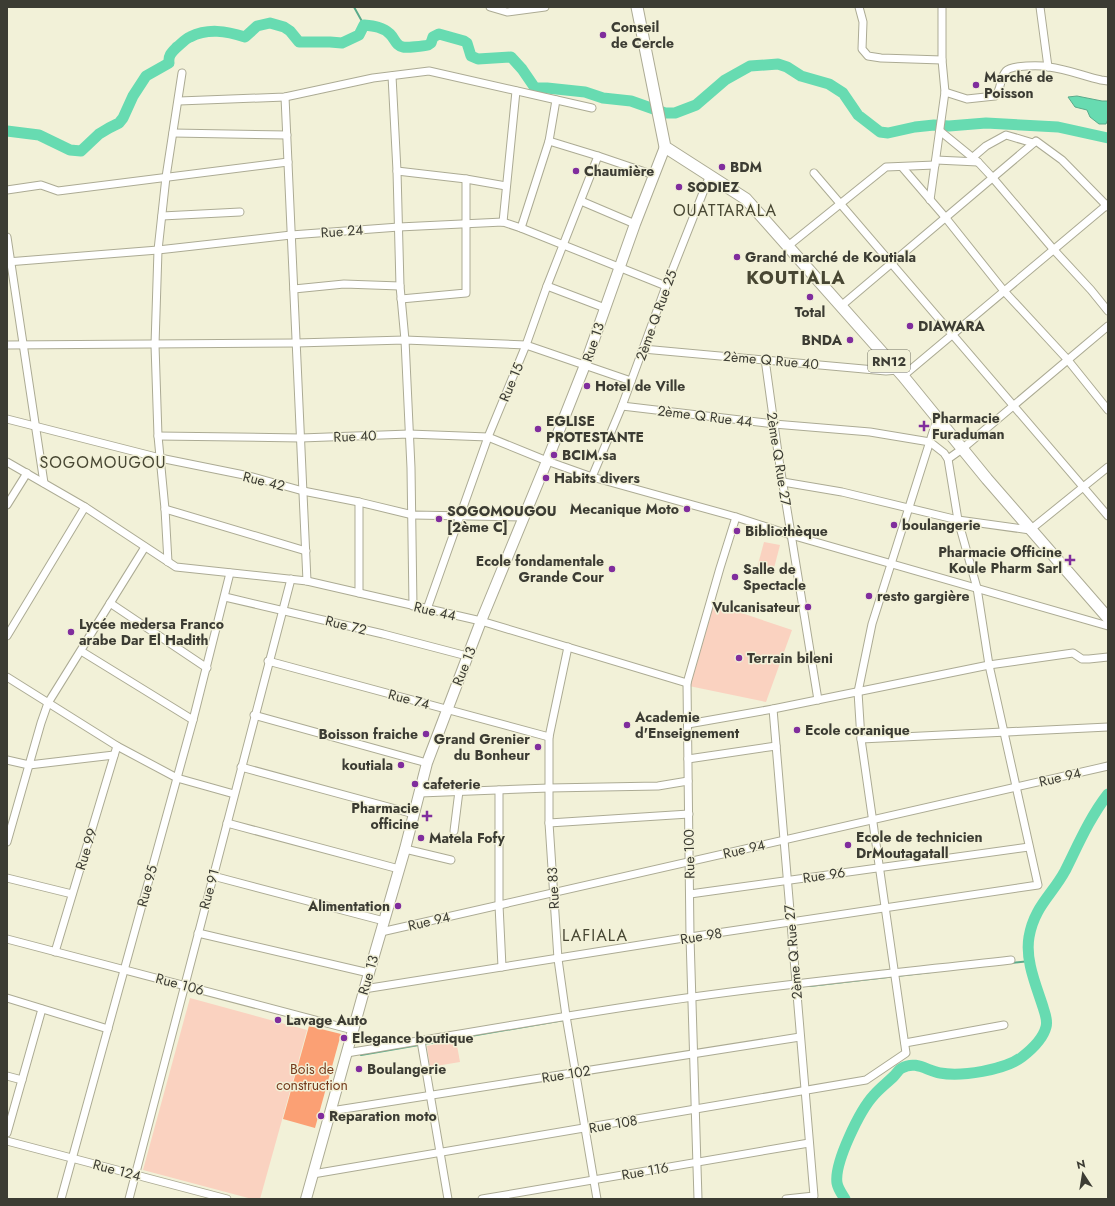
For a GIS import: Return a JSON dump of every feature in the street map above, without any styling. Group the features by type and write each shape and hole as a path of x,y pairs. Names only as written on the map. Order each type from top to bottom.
{"main road":[{"path":"637,7 666,147"},
{"name":"RN12","path":"666,147 746,199 900,373 1030,530 1108,618"}],"street":[{"path":"490,7 507,12 545,7"},
{"path":"859,7 863,22 862,49 868,56 882,58 942,60"},
{"path":"930,200 944,92 942,60 942,7"},
{"path":"1040,7 1048,67"},
{"path":"944,92 967,98 995,96 1000,88 1000,80 1007,70 1017,67 1048,67 1108,81"},
{"path":"178,101 285,97 373,78 429,71 592,108"},
{"path":"168,562 165,509 158,436 154,345 158,250 166,177 182,73"},
{"path":"392,76 397,171 400,286 405,340 410,434 413,514 413,606"},
{"path":"503,222 516,91"},
{"path":"285,97 307,581"},
{"path":"521,228 549,141 556,100"},
{"path":"940,131 975,160 992,177 1108,311"},
{"path":"173,133 287,135"},
{"path":"788,246 886,167 902,167 975,160 986,146 1006,135 1033,143 1036,141 1062,160 1107,206 952,334 900,373"},
{"path":"549,141 654,175"},
{"path":"841,306 1033,143"},
{"name":"Rue 13","path":"306,1199 364,989 405,849 427,763 481,621 525,517 585,365 635,224 666,147"},
{"name":"Rue 15","path":"426,609 488,437 526,345 547,286 598,156"},
{"path":"7,190 41,185 58,191 288,162"},
{"path":"902,167 945,217 1004,291 1068,360 1108,410"},
{"path":"397,171 466,179 506,186"},
{"path":"814,173 1108,516"},
{"name":"2ème Q Rue 25","path":"592,477 622,406 666,286 710,175"},
{"path":"401,299 466,293 466,179"},
{"path":"581,201 635,224"},
{"path":"162,216 240,212"},
{"name":"Rue 24","path":"9,262 158,250 291,235 399,227 503,222 666,286"},
{"path":"7,237 9,262 24,345 44,483"},
{"path":"294,289 344,284 400,286"},
{"path":"547,286 605,308"},
{"path":"948,459 962,449 1108,326"},
{"path":"7,345 154,345 405,340 526,345 631,381"},
{"name":"2ème Q Rue 40","path":"643,349 765,359 900,373"},
{"name":"2ème Q Rue 27","path":"765,359 818,700"},
{"name":"2ème Q Rue 44","path":"622,406 774,424 870,432 930,442"},
{"name":"Rue 42","path":"7,419 160,458 249,476 303,491 413,514 525,517"},
{"path":"937,419 890,563 872,624 858,692 861,739 905,1043 1004,1025"},
{"name":"Rue 40","path":"158,436 301,438 410,434 488,437 547,461 592,477 736,517 1108,626"},
{"path":"930,442 944,453 948,459 958,520 977,588 989,665 1029,847"},
{"path":"7,462 85,507 168,562"},
{"path":"783,482 842,492 958,520 1030,530 1108,467"},
{"path":"7,505 27,473"},
{"path":"359,502 359,593"},
{"path":"7,636 85,507"},
{"path":"165,509 306,551"},
{"name":"Rue 100","path":"698,1199 690,937 687,683 736,517"},
{"path":"7,842 48,703 145,547"},
{"name":"Rue 44","path":"168,562 176,567 307,581 481,621 687,683"},
{"name":"Rue 95","path":"61,1199 193,720 230,573"},
{"name":"Rue 91","path":"129,1199 268,661 291,579"},
{"name":"Rue 72","path":"224,597 468,656"},
{"path":"110,603 207,668"},
{"name":"Rue 83","path":"568,647 549,737 549,823 558,959 575,1073 597,1199"},
{"path":"81,651 193,720"},
{"path":"688,724 773,709 989,665 1073,653 1082,659 1108,657"},
{"name":"Rue 74","path":"268,661 549,737"},
{"path":"7,677 117,746 177,778 234,794"},
{"name":"2ème Q Rue 27","path":"773,709 814,1196 786,1199"},
{"path":"254,716 427,763"},
{"path":"861,739 1108,727"},
{"name":"Rue 99","path":"55,952 117,746"},
{"path":"688,759 776,746"},
{"path":"7,760 29,765 114,755"},
{"name":"Rue 94","path":"381,932 1108,766"},
{"path":"241,768 414,814"},
{"path":"420,793 549,788 658,786 688,781"},
{"path":"499,790 499,905 502,967"},
{"path":"454,831 459,791"},
{"path":"549,823 689,814"},
{"path":"227,823 399,868"},
{"name":"Rue 96","path":"690,894 1029,847"},
{"name":"Rue 98","path":"364,989 690,937 886,909 1038,885 1029,847"},
{"path":"405,849 451,860"},
{"path":"213,876 384,921"},
{"path":"7,878 72,894"},
{"path":"198,933 369,972"},
{"name":"Rue 106","path":"7,939 353,1030"},
{"path":"346,1053 566,1016 692,997 1011,960"},
{"path":"7,998 108,1029"},
{"path":"7,1133 42,1009"},
{"name":"Rue 102","path":"331,1111 800,1037"},
{"path":"421,1040 448,1199"},
{"name":"Rue 108","path":"313,1174 866,1080 906,1053 905,1043"},
{"path":"7,1076 22,1080"},
{"name":"Rue 124","path":"7,1141 227,1199"},
{"name":"Rue 116","path":"482,1199 809,1143"}],"shaded area":[{"path":"1077,96 1108,101 1108,119 1106,124 1099,124 1090,117 1087,110 1075,107 1068,97"},
{"path":"764,542 780,545 773,572 757,568"},
{"name":"Terrain bileni","path":"712,603 792,630 766,702 689,686"},
{"path":"190,998 307,1030 260,1199 252,1199 143,1170"},
{"path":"456,1040 460,1062 430,1067 427,1046"}],"green space":[{"name":"Bois de construction","path":"309,1026 341,1034 315,1128 283,1119"}],"waterway":[{"path":"354,7 364,25"},
{"path":"7,131 39,135 70,150 81,151 99,134 119,123 123,118 133,96 146,76 169,63 171,54 186,39 197,34 210,31 231,33 245,37 257,26 270,23 284,27 290,31 299,42 342,43 359,35 364,25 381,28 390,34 399,45 405,47 428,45 431,43 433,37 439,34 464,41 467,43 471,56 478,59 511,57 522,69 535,88 585,92 603,98 631,101 665,113 675,113 696,105 725,80 750,66 778,64 787,67 801,76 829,84 843,93 858,115 880,132 888,133 915,127 934,125 949,126 986,123 1058,127 1108,138"},
{"path":"845,1199 837,1183 837,1174 849,1137 868,1102 876,1092 900,1069 912,1065 935,1072 949,1074 971,1073 994,1069 1005,1066 1022,1057 1033,1048 1042,1036 1047,1024 1030,963 1028,946 1031,927 1039,909 1065,871 1090,822 1108,794"},
{"path":"1011,963 1030,961"},
{"path":"810,986 931,972"},
{"path":"361,1055 564,1020"}],"place":[{"name":"Conseil de Cercle","path":"603,35"},
{"name":"Marché de Poisson","path":"976,85"},
{"name":"BDM","path":"722,167"},
{"name":"Chaumière","path":"576,171"},
{"name":"SODIEZ","path":"679,187"},
{"name":"Grand marché de Koutiala","path":"737,257"},
{"name":"Total","path":"810,297"},
{"name":"DIAWARA","path":"910,326"},
{"name":"BNDA","path":"850,340"},
{"name":"Hotel de Ville","path":"587,386"},
{"name":"Pharmacie Furaduman","path":"924,426"},
{"name":"EGLISE PROTESTANTE","path":"538,429"},
{"name":"BCIM.sa","path":"554,455"},
{"name":"Habits divers","path":"546,478"},
{"name":"Mecanique Moto","path":"687,509"},
{"name":"SOGOMOUGOU [2ème C]","path":"439,519"},
{"name":"boulangerie","path":"894,525"},
{"name":"Bibliothèque","path":"737,531"},
{"name":"Pharmacie Officine Koule Pharm Sarl","path":"1070,560"},
{"name":"Ecole fondamentale Grande Cour","path":"612,569"},
{"name":"Salle de Spectacle","path":"735,577"},
{"name":"resto gargière","path":"869,596"},
{"name":"Vulcanisateur","path":"808,607"},
{"name":"Lycée medersa Franco arabe Dar El Hadith","path":"71,632"},
{"name":"Terrain bileni","path":"739,658"},
{"name":"Academie d'Enseignement","path":"627,725"},
{"name":"Ecole coranique","path":"797,730"},
{"name":"Boisson fraiche","path":"426,734"},
{"name":"Grand Grenier du Bonheur","path":"538,747"},
{"name":"koutiala","path":"401,765"},
{"name":"cafeterie","path":"415,784"},
{"name":"Pharmacie officine","path":"427,816"},
{"name":"Matela Fofy","path":"421,838"},
{"name":"Ecole de technicien DrMoutagatall","path":"848,845"},
{"name":"Alimentation","path":"398,906"},
{"name":"Lavage Auto","path":"278,1020"},
{"name":"Elegance boutique","path":"344,1038"},
{"name":"Boulangerie","path":"359,1069"},
{"name":"Reparation moto","path":"321,1116"}],"district":[{"name":"OUATTARALA","path":"725,210"},
{"name":"KOUTIALA","path":"796,278"},
{"name":"SOGOMOUGOU","path":"103,462"},
{"name":"LAFIALA","path":"595,935"}]}
